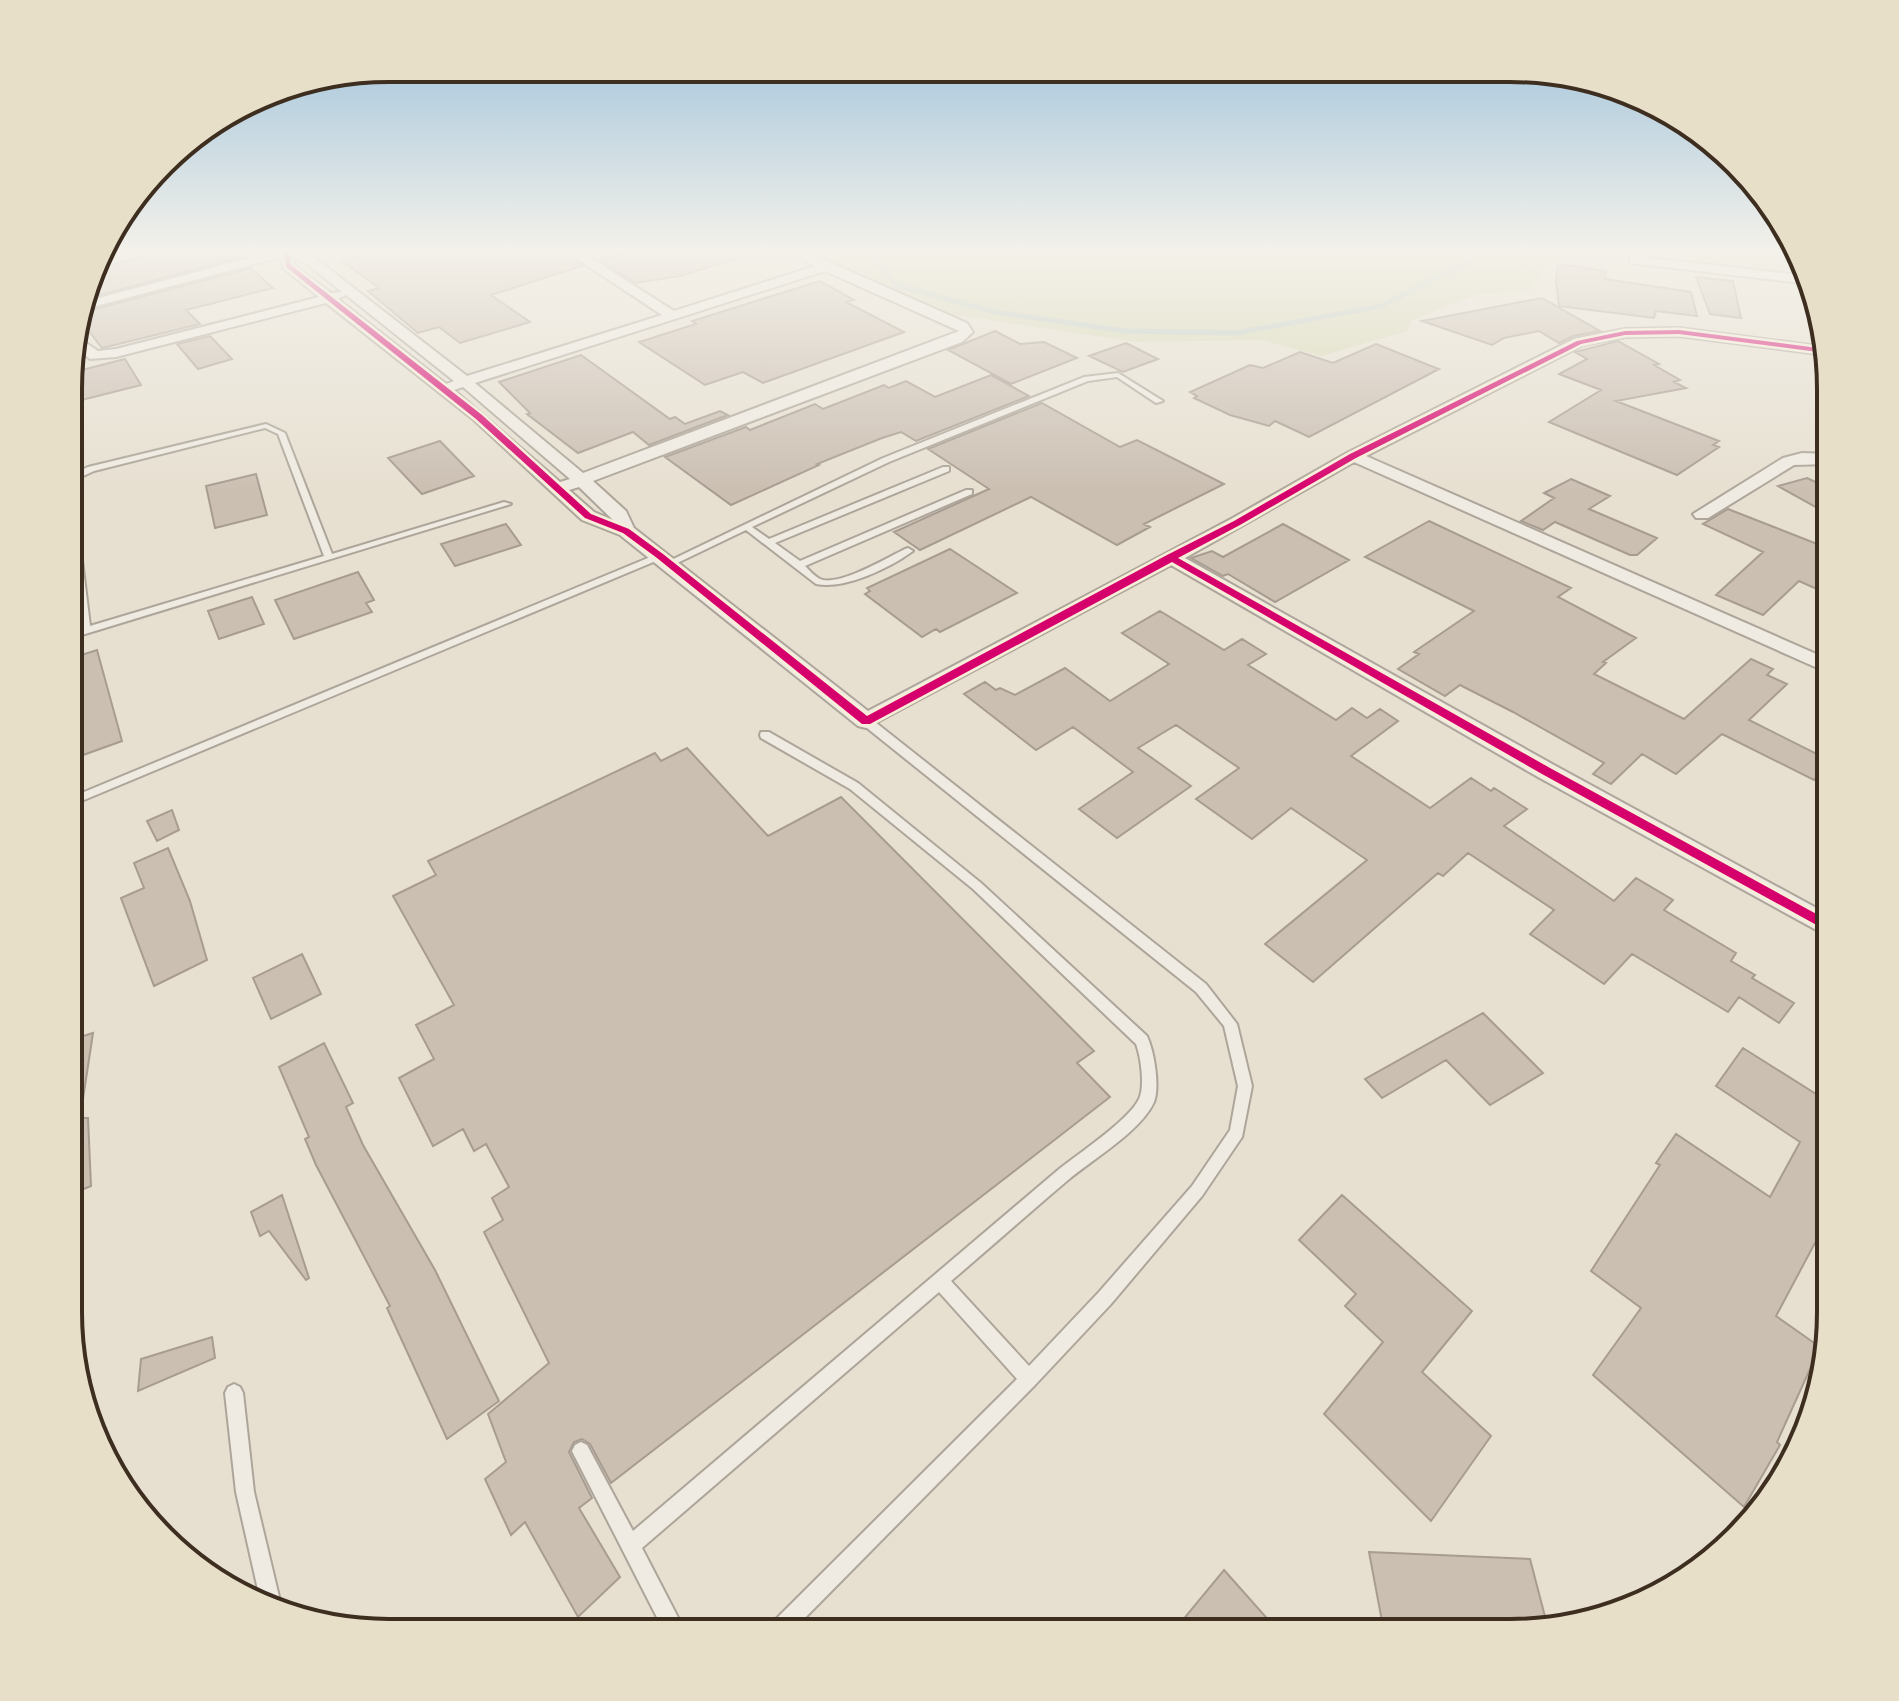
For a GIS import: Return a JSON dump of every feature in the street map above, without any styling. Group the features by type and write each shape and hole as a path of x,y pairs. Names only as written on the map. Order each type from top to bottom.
{"street":[{"path":"85,348 95,356 197,332"},
{"path":"371,332 443,389 588,516 626,531 866,721 1353,456 1517,371 1569,346 1593,339 1625,333 1658,332"},
{"path":"401,332 465,382 620,515 626,531"},
{"path":"443,389 621,332"},
{"path":"557,489 965,332"},
{"path":"1682,332 1814,349"},
{"path":"1353,456 1817,662"},
{"path":"1702,514 1789,461 1817,459"},
{"path":"1170,557 1817,920"}],"lane":[{"path":"82,797 748,528 900,454 1087,379 1118,375 1159,401"},
{"path":"82,474 254,428 275,429 281,433 329,557"},
{"path":"771,542 946,469"},
{"path":"799,565 969,492"},
{"path":"82,632 507,504"},
{"path":"748,528 771,542 818,582 827,584 843,581 908,551"},
{"path":"82,597 86,631"},
{"path":"790,1619 1029,1379 1197,1191 1237,1132 1245,1086 1230,1024 1201,988 866,721"},
{"path":"632,1544 1135,1118 1148,1098 1148,1057 1142,1040 977,886 854,786 765,735"},
{"path":"940,1281 1029,1379"},
{"path":"234,1393 245,1492 269,1594"},
{"path":"581,1451 669,1619"}],"green space":[{"path":"1071,332 1402,332 1321,356 1260,340 1135,342"}],"building":[{"path":"90,332 166,332 102,348"},
{"path":"446,332 495,332 460,343"},
{"path":"669,332 903,332 763,383 743,372 705,385 639,342"},
{"path":"998,332 1020,344 1044,342 1077,358 1011,384 948,350"},
{"path":"1455,332 1532,332 1504,338 1492,345"},
{"path":"1541,332 1593,332 1573,336 1559,343"},
{"path":"210,336 232,359 198,369 177,344"},
{"path":"1618,341 1659,364 1654,365 1680,380 1674,382 1686,388 1616,401 1719,441 1713,445 1719,447 1677,475 1549,422 1601,390 1559,374 1587,359 1575,352"},
{"path":"1126,343 1158,359 1123,372 1089,356"},
{"path":"1376,344 1439,369 1309,437 1275,421 1269,426 1230,415 1194,398 1197,396 1190,392 1250,365 1263,368 1300,352 1333,363"},
{"path":"581,355 670,419 675,417 685,424 720,411 728,415 649,445 633,432 578,453 527,414 530,413 499,382"},
{"path":"125,359 141,385 82,400 83,370"},
{"path":"991,375 1029,396 916,441 901,432 882,438 817,464 731,505 665,457 746,427 750,430 815,404 823,409 884,385 889,388 906,381 935,397"},
{"path":"1042,403 1120,447 1137,440 1224,484 1144,524 1150,527 1117,545 1031,497 920,550 894,532 989,489 928,449"},
{"path":"440,441 474,476 422,494 388,458"},
{"path":"256,474 267,515 215,528 206,486"},
{"path":"1807,478 1817,483 1817,508 1778,486"},
{"path":"1571,479 1610,496 1589,509 1657,538 1637,555 1630,555 1555,522 1543,530 1521,521 1554,498 1544,493"},
{"path":"1728,509 1817,544 1817,589 1799,581 1763,615 1716,595 1763,552 1703,524"},
{"path":"1429,521 1571,588 1558,597 1636,638 1603,662 1606,663 1594,674 1684,719 1751,659 1773,669 1767,675 1787,684 1749,720 1817,754 1817,777 1814,780 1722,734 1676,774 1642,754 1611,784 1593,774 1604,763 1513,712 1460,685 1445,696 1398,669 1419,654 1414,652 1474,611 1365,557"},
{"path":"506,524 521,545 455,566 441,544"},
{"path":"1283,524 1349,560 1275,602 1228,574 1223,576 1191,558 1212,551 1223,557"},
{"path":"950,549 1017,593 940,632 936,629 922,637 865,594 870,591 867,588"},
{"path":"358,572 374,600 366,603 372,612 294,639 275,600"},
{"path":"252,597 264,624 219,639 208,611"},
{"path":"1160,611 1224,650 1242,639 1266,654 1248,665 1336,720 1352,708 1367,718 1380,709 1398,721 1351,756 1430,808 1471,778 1491,791 1494,788 1527,809 1504,826 1614,901 1636,878 1673,900 1664,910 1736,953 1731,961 1755,975 1752,978 1794,1003 1779,1023 1739,997 1728,1012 1632,954 1604,984 1530,934 1554,910 1468,853 1443,876 1438,873 1313,982 1265,944 1367,860 1291,808 1252,839 1196,799 1239,768 1176,725 1138,748 1191,786 1117,838 1079,809 1133,772 1073,727 1036,750 964,694 985,682 996,690 1000,688 1015,695 1065,668 1110,701 1169,664 1122,633"},
{"path":"97,650 122,741 82,755 82,655"},
{"path":"687,748 768,836 841,797 1094,1051 1077,1063 1110,1097 611,1483 590,1444 582,1439 574,1442 569,1452 592,1498 579,1508 620,1577 578,1617 525,1522 511,1535 485,1479 506,1462 488,1414 549,1363 484,1232 503,1220 492,1198 509,1187 486,1144 474,1151 463,1129 433,1146 399,1078 434,1059 416,1025 454,1005 393,896 436,875 428,861 655,753 661,761"},
{"path":"172,810 179,830 157,841 147,821"},
{"path":"168,848 190,901 207,960 154,986 121,898 144,888 134,863"},
{"path":"302,954 321,994 271,1019 253,978"},
{"path":"1483,1013 1543,1073 1490,1105 1446,1060 1382,1098 1365,1079"},
{"path":"93,1033 83,1099 82,1099 82,1036"},
{"path":"324,1043 353,1103 346,1107 363,1145 435,1270 499,1401 447,1439 387,1308 390,1306 316,1165 305,1139 309,1137 279,1067"},
{"path":"1743,1048 1817,1093 1817,1239 1776,1316 1815,1343 1812,1364 1777,1442 1780,1445 1744,1507 1593,1375 1641,1308 1591,1271 1660,1165 1656,1163 1676,1134 1770,1197 1800,1142 1716,1086"},
{"path":"82,1118 88,1118 91,1186 82,1190"},
{"path":"282,1195 309,1278 306,1280 269,1231 260,1236 251,1212"},
{"path":"1342,1195 1472,1311 1422,1372 1491,1436 1431,1521 1324,1414 1383,1342 1345,1306 1356,1294 1299,1240"},
{"path":"212,1337 215,1358 138,1391 141,1359"},
{"path":"1369,1552 1530,1559 1545,1616 1510,1619 1382,1619"},
{"path":"1224,1570 1267,1619 1184,1619"}],"waterway":[{"path":"1202,332 1239,332"}],"cycle path":[{"path":"372,332 479,417 588,516 626,531 660,556 866,721 1237,523 1353,456 1579,342 1625,333 1658,332"},
{"path":"1682,332 1814,349"},
{"path":"1170,557 1546,771 1817,920"}]}
